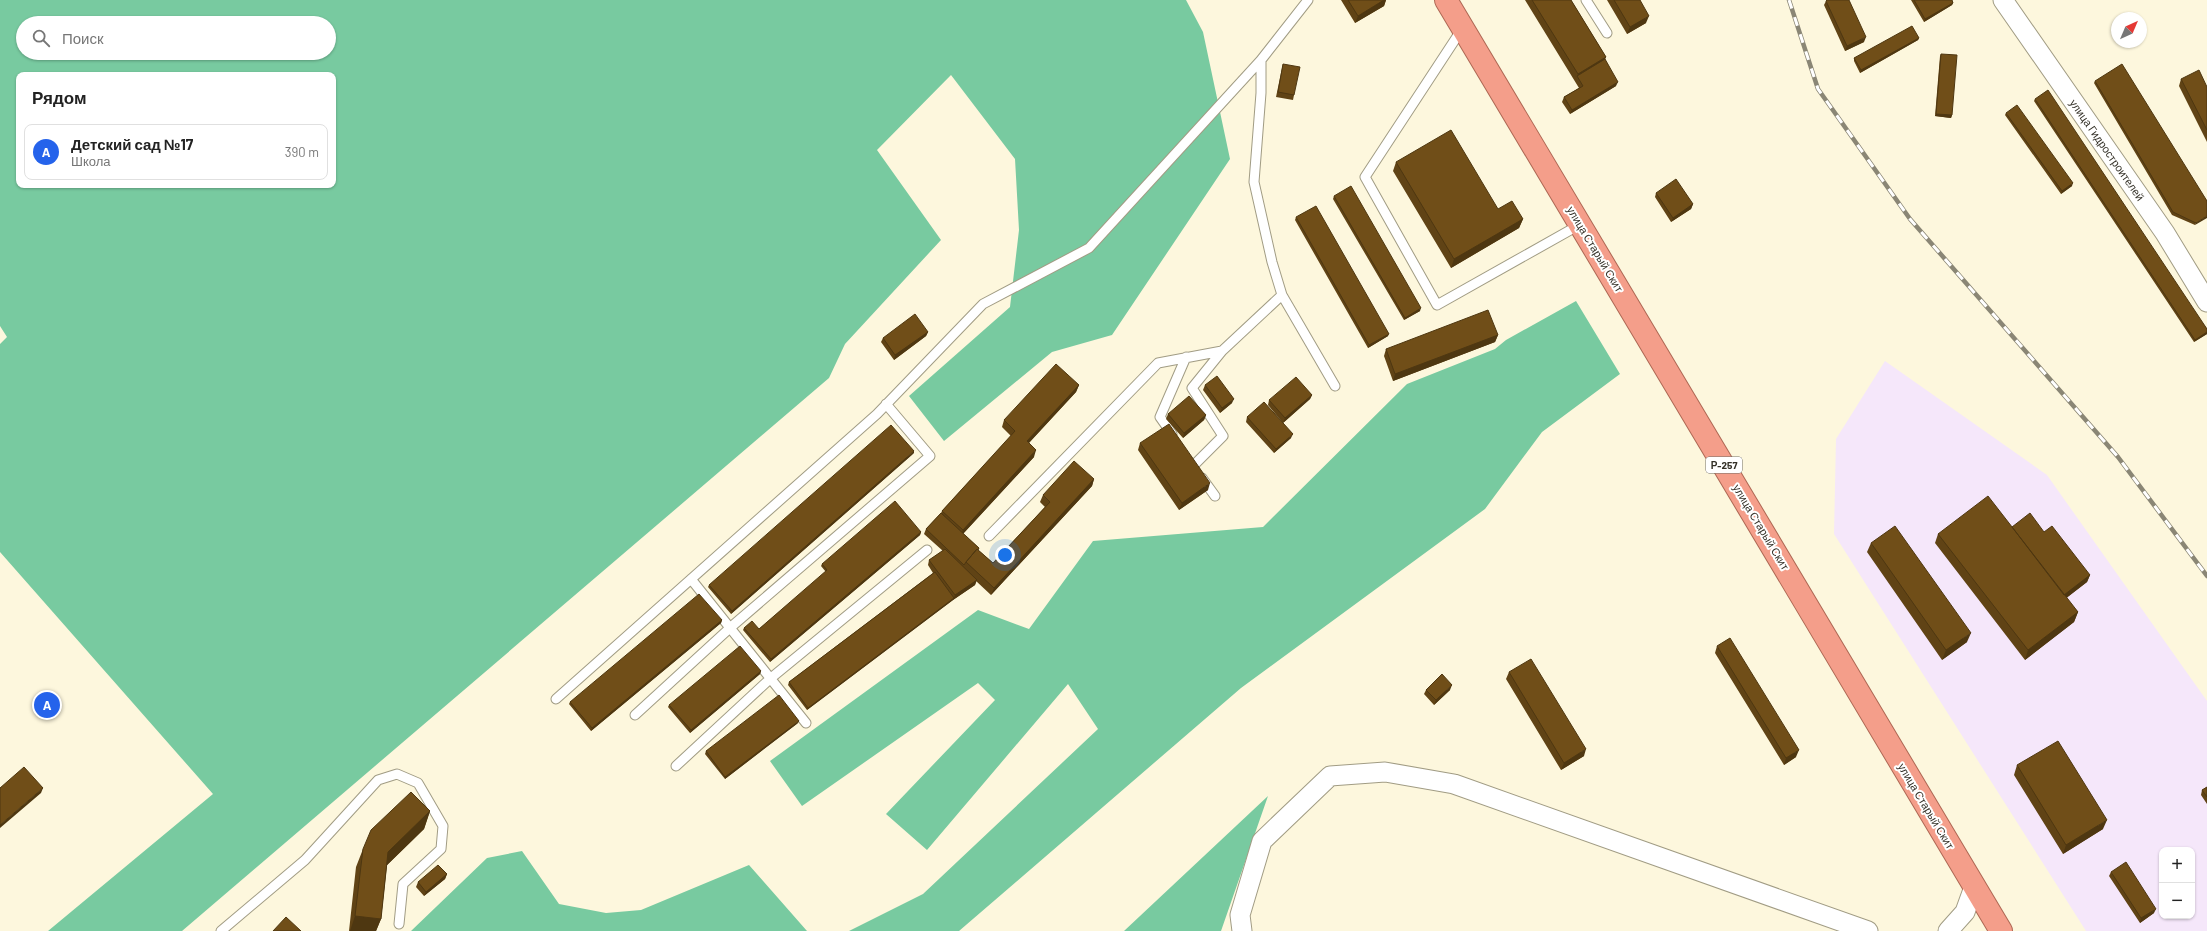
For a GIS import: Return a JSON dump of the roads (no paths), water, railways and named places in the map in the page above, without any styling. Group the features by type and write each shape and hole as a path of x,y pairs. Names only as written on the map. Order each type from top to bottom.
{"highway":[{"name":"улица Старый Скит","path":"1446,0 1581,224 2001,931"}],"street":[{"name":"улица Гидростроителей","path":"2003,0 2165,233 2207,302"},
{"path":"1242,931 1240,915 1262,841 1330,776 1386,772 1454,784 1868,931"},
{"path":"1948,931 1965,912 1974,887"}],"lane":[{"path":"556,699 886,404 983,304 1089,248 1261,60 1308,0"},
{"path":"1586,0 1607,33"},
{"path":"1462,27 1365,177 1437,305 1581,224"},
{"path":"1261,60 1261,93 1254,182 1272,262 1282,295 1335,386"},
{"path":"1215,496 1191,463 1223,436 1192,388 1222,351 1282,295"},
{"path":"989,536 1158,363 1222,351"},
{"path":"1177,442 1160,417 1186,357"},
{"path":"635,714 731,627 930,456 886,404"},
{"path":"676,766 771,678 927,550"},
{"path":"691,579 731,627 806,723"},
{"path":"221,931 305,860 378,780 397,774 418,783 443,826 441,849 403,884 399,924"}],"railway":[{"path":"1789,0 1818,89 1910,219 2118,457 2207,576"}],"place":[{"name":"Детский сад №17","path":"47,705"}]}
